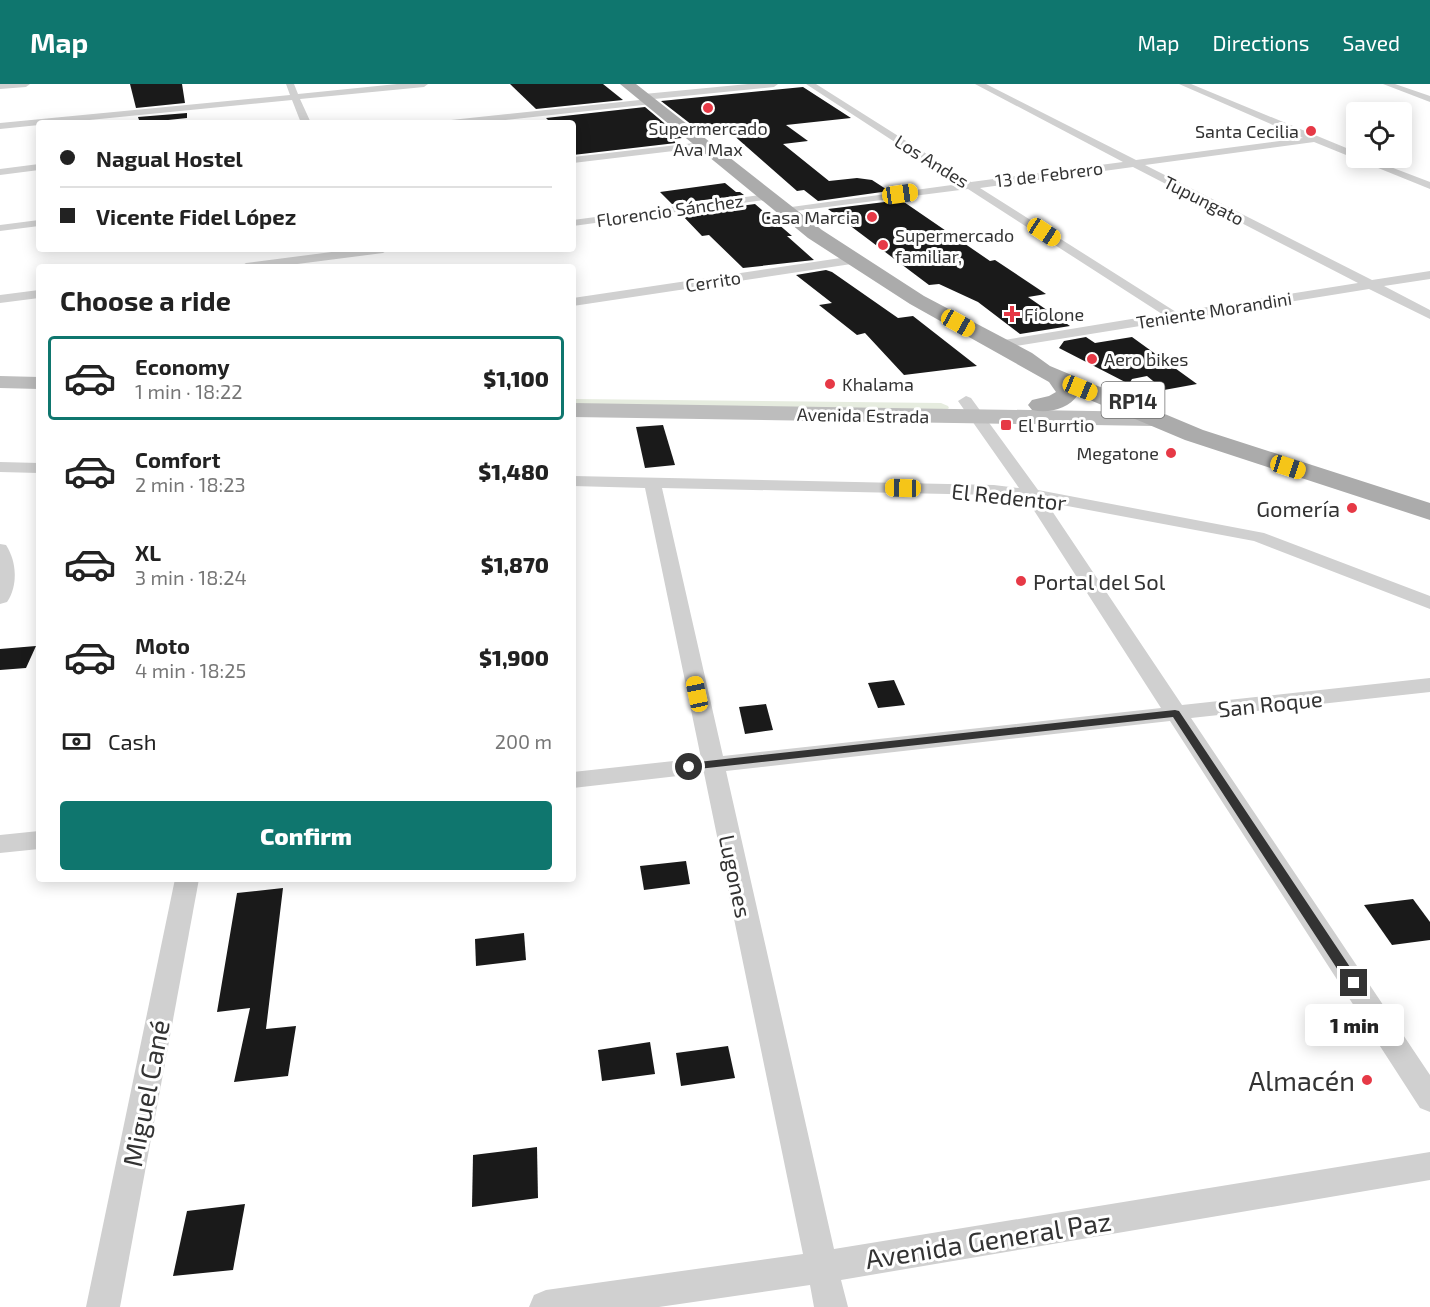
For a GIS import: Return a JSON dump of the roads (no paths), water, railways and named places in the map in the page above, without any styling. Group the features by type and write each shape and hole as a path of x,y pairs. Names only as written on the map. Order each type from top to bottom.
{"main road":[{"name":"RP14","path":"627,84 784,211 854,260 917,300 1024,358 1042,371 1128,409 1238,451 1430,512"},
{"name":"RP14","path":"1024,358 1053,367 1180,419 1242,441 1430,501"},
{"path":"1040,405 1057,402 1068,394 1059,380"},
{"path":"0,382 36,383"},
{"name":"Avenida Estrada","path":"576,394 972,409 1154,419"},
{"path":"0,399 36,400"},
{"name":"Avenida Estrada","path":"576,410 972,409 1040,405 1128,409"},
{"path":"1128,409 1149,412 1210,435 1242,441"}],"street":[{"path":"0,86 26,84"},
{"path":"290,84 305,120"},
{"path":"61,120 424,84"},
{"path":"477,120 774,84"},
{"name":"Los Andes","path":"810,84 1175,317"},
{"name":"Tupungato","path":"979,84 1430,315"},
{"path":"1183,84 1346,152"},
{"path":"1387,84 1430,99"},
{"path":"0,126 36,122"},
{"name":"13 de Febrero","path":"784,211 969,184 1315,140"},
{"path":"576,160 704,145"},
{"path":"0,171 36,167"},
{"path":"1385,168 1430,186"},
{"name":"Florencio Sánchez","path":"576,223 768,197"},
{"path":"0,228 36,223"},
{"path":"267,264 353,252"},
{"name":"Cerrito","path":"576,302 854,260"},
{"name":"Teniente Morandini","path":"998,345 1430,275"},
{"path":"0,299 36,294"},
{"path":"972,409 1032,494 1430,1099"},
{"path":"0,467 36,468"},
{"name":"El Redentor","path":"576,482 994,490 1032,494 1258,537 1430,603"},
{"name":"Lugones","path":"653,484 831,1307"},
{"path":"0,549 4,557 6,573 0,598"},
{"name":"San Roque","path":"576,780 1430,685"},
{"path":"0,844 36,840"},
{"name":"Miguel Cané","path":"103,1307 187,882"},
{"name":"Avenida General Paz","path":"546,1307 822,1267 1430,1166"}],"place":[{"name":"Supermercado Ava Max","path":"708,108"},
{"name":"Santa Cecilia","path":"1311,131"},
{"name":"Casa Marcia","path":"872,217"},
{"name":"Supermercado familiar,","path":"883,245"},
{"name":"Fiolone","path":"1012,314"},
{"name":"Aero bikes","path":"1092,359"},
{"name":"Khalama","path":"830,384"},
{"name":"El Burrtio","path":"1006,425"},
{"name":"Megatone","path":"1171,453"},
{"name":"Gomería","path":"1352,508"},
{"name":"Portal del Sol","path":"1021,581"},
{"name":"Almacén","path":"1367,1080"}]}
